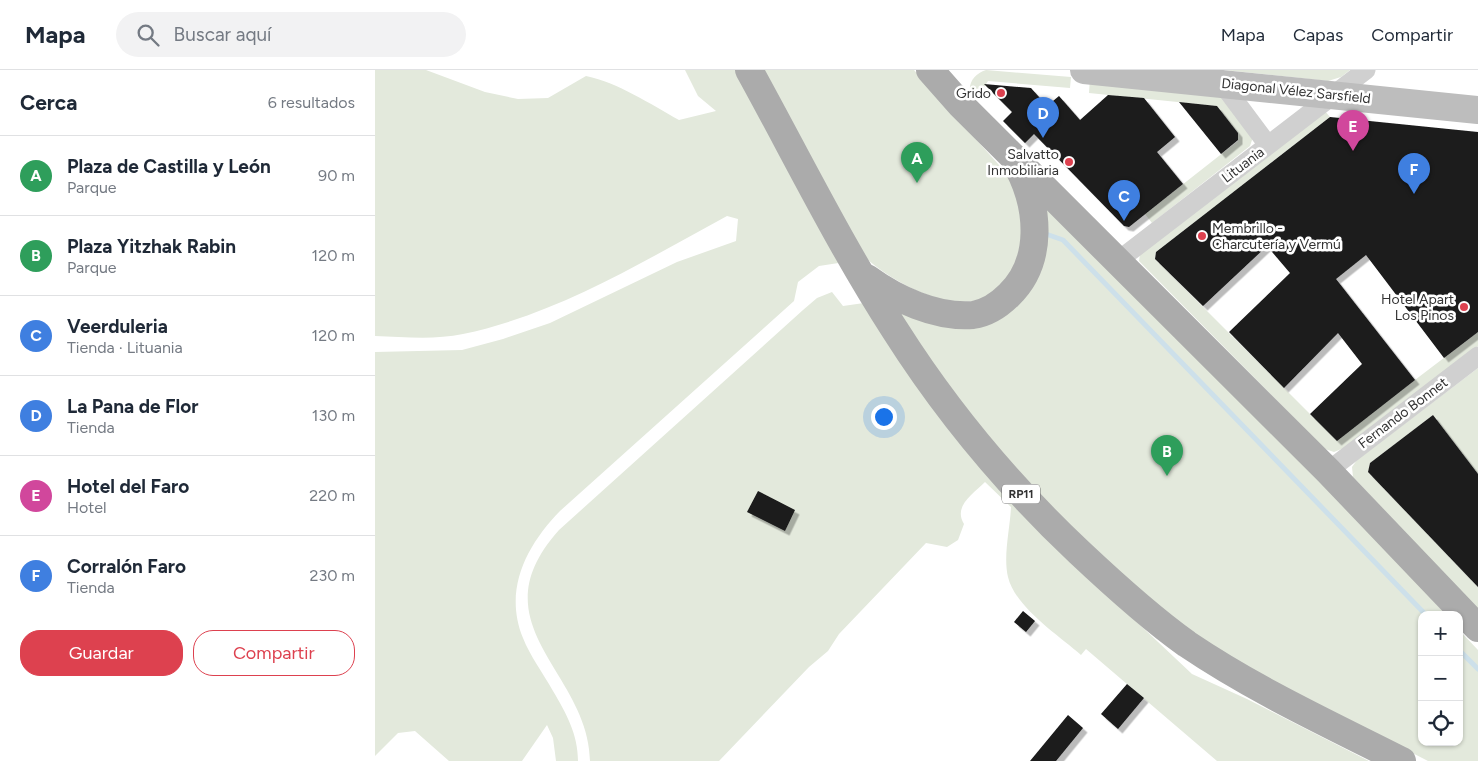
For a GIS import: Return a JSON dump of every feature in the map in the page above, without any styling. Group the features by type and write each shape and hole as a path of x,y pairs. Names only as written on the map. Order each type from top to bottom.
{"main road":[{"name":"RP11","path":"749,70 861,274 896,331 984,453 1034,510 1099,571 1170,631 1224,668 1263,691 1402,761"},
{"path":"930,70 960,104 1119,260 1328,471 1478,628"},
{"name":"Diagonal Vélez Sarsfield","path":"1084,70 1217,77 1333,95 1478,110"},
{"path":"861,274 888,293 906,302 943,312 974,315 991,309 1003,301 1018,284 1029,265 1035,233 1034,215 1027,186 1011,154"}],"street":[{"name":"Lituania","path":"1119,260 1366,70"},
{"path":"1217,77 1268,145"},
{"name":"Fernando Bonnet","path":"1328,471 1478,356"}],"shaded area":[{"path":"375,70 426,70 485,92 518,99 548,98 586,76 622,89 679,120 716,111 698,96 685,70 738,70 845,262 819,266 798,282 794,301 560,511 537,538 522,569 517,585 517,620 529,651 567,716 574,733 578,761 556,761 553,738 547,725 522,761 449,761 415,731 398,733 375,756 375,352 462,350 503,339 550,323 677,262 736,241 738,219 727,216 599,285 532,314 498,325 442,337 375,336"},
{"path":"761,70 914,70 999,165 1014,189 1022,216 1023,230 1017,258 1002,284 991,294 981,299 967,302 951,301 919,292 889,276 866,258"},
{"path":"986,70 1071,77 1070,88 988,81 975,101 970,92 971,82 973,78"},
{"path":"1224,70 1350,70 1341,77 1328,81"},
{"path":"1090,78 1217,92 1253,137 1250,146 1152,223 1145,214 1238,141 1238,133 1217,106 1089,93"},
{"path":"1325,111 1330,117 1156,252 1155,259 1336,440 1478,332 1478,346 1344,448 1334,452 1325,449 1139,261 1140,254"},
{"path":"1042,205 1365,525 1442,611 1418,611 1418,746 1463,746 1463,634 1478,650 1478,761 1428,761 1226,657 1130,585 997,455 893,307 988,321"},
{"path":"832,292 843,306 864,303 1053,543 1192,674 1247,699 1369,761 1217,761 1086,649 1081,655 1028,610 1012,588 1008,577 1006,551 1011,507 985,482 970,496 963,506 961,518 964,524 958,540 947,547 926,543 839,634 828,651 809,667 719,761 590,761 585,729 573,700 542,647 531,621 528,594 536,564 559,530 803,310 817,298"},
{"path":"1478,368 1478,474 1433,415 1370,463 1368,472 1478,587 1478,610 1353,477 1352,467 1357,460"}],"building":[{"path":"984,84 1031,88 1047,106 1059,96 1080,120 1108,95 1144,98 1175,137 1157,152 1183,184 1129,227 1124,226 1034,134 1025,143 1003,121 1012,112"},
{"path":"1179,102 1217,106 1238,133 1238,140 1221,154"},
{"path":"1330,117 1478,132 1478,332 1444,358 1366,255 1336,279 1415,380 1337,441 1310,414 1362,364 1338,333 1284,388 1229,332 1290,273 1267,246 1203,306 1155,259 1156,252"},
{"path":"1433,415 1478,474 1478,587 1368,472 1370,463"},
{"path":"758,491 795,510 785,531 747,512"},
{"path":"1023,611 1035,621 1026,632 1014,622"},
{"path":"1127,684 1144,698 1118,729 1101,714"},
{"path":"1068,715 1083,728 1056,761 1030,761"}],"waterway":[{"path":"1046,234 1063,240 1422,611"},
{"path":"1463,654 1478,669"}],"place":[{"name":"Grido","path":"1001,93"},
{"name":"La Pana de Flor","path":"1043,138"},
{"name":"Hotel del Faro","path":"1353,151"},
{"name":"Salvatto Inmobiliaria","path":"1069,162"},
{"name":"Plaza de Castilla y León","path":"917,183"},
{"name":"Corralón Faro","path":"1414,194"},
{"name":"Veerduleria","path":"1124,221"},
{"name":"Membrillo - Charcutería y Vermú","path":"1202,236"},
{"name":"Hotel Apart Los Pinos","path":"1464,307"},
{"name":"Plaza Yitzhak Rabin","path":"1167,476"}]}
